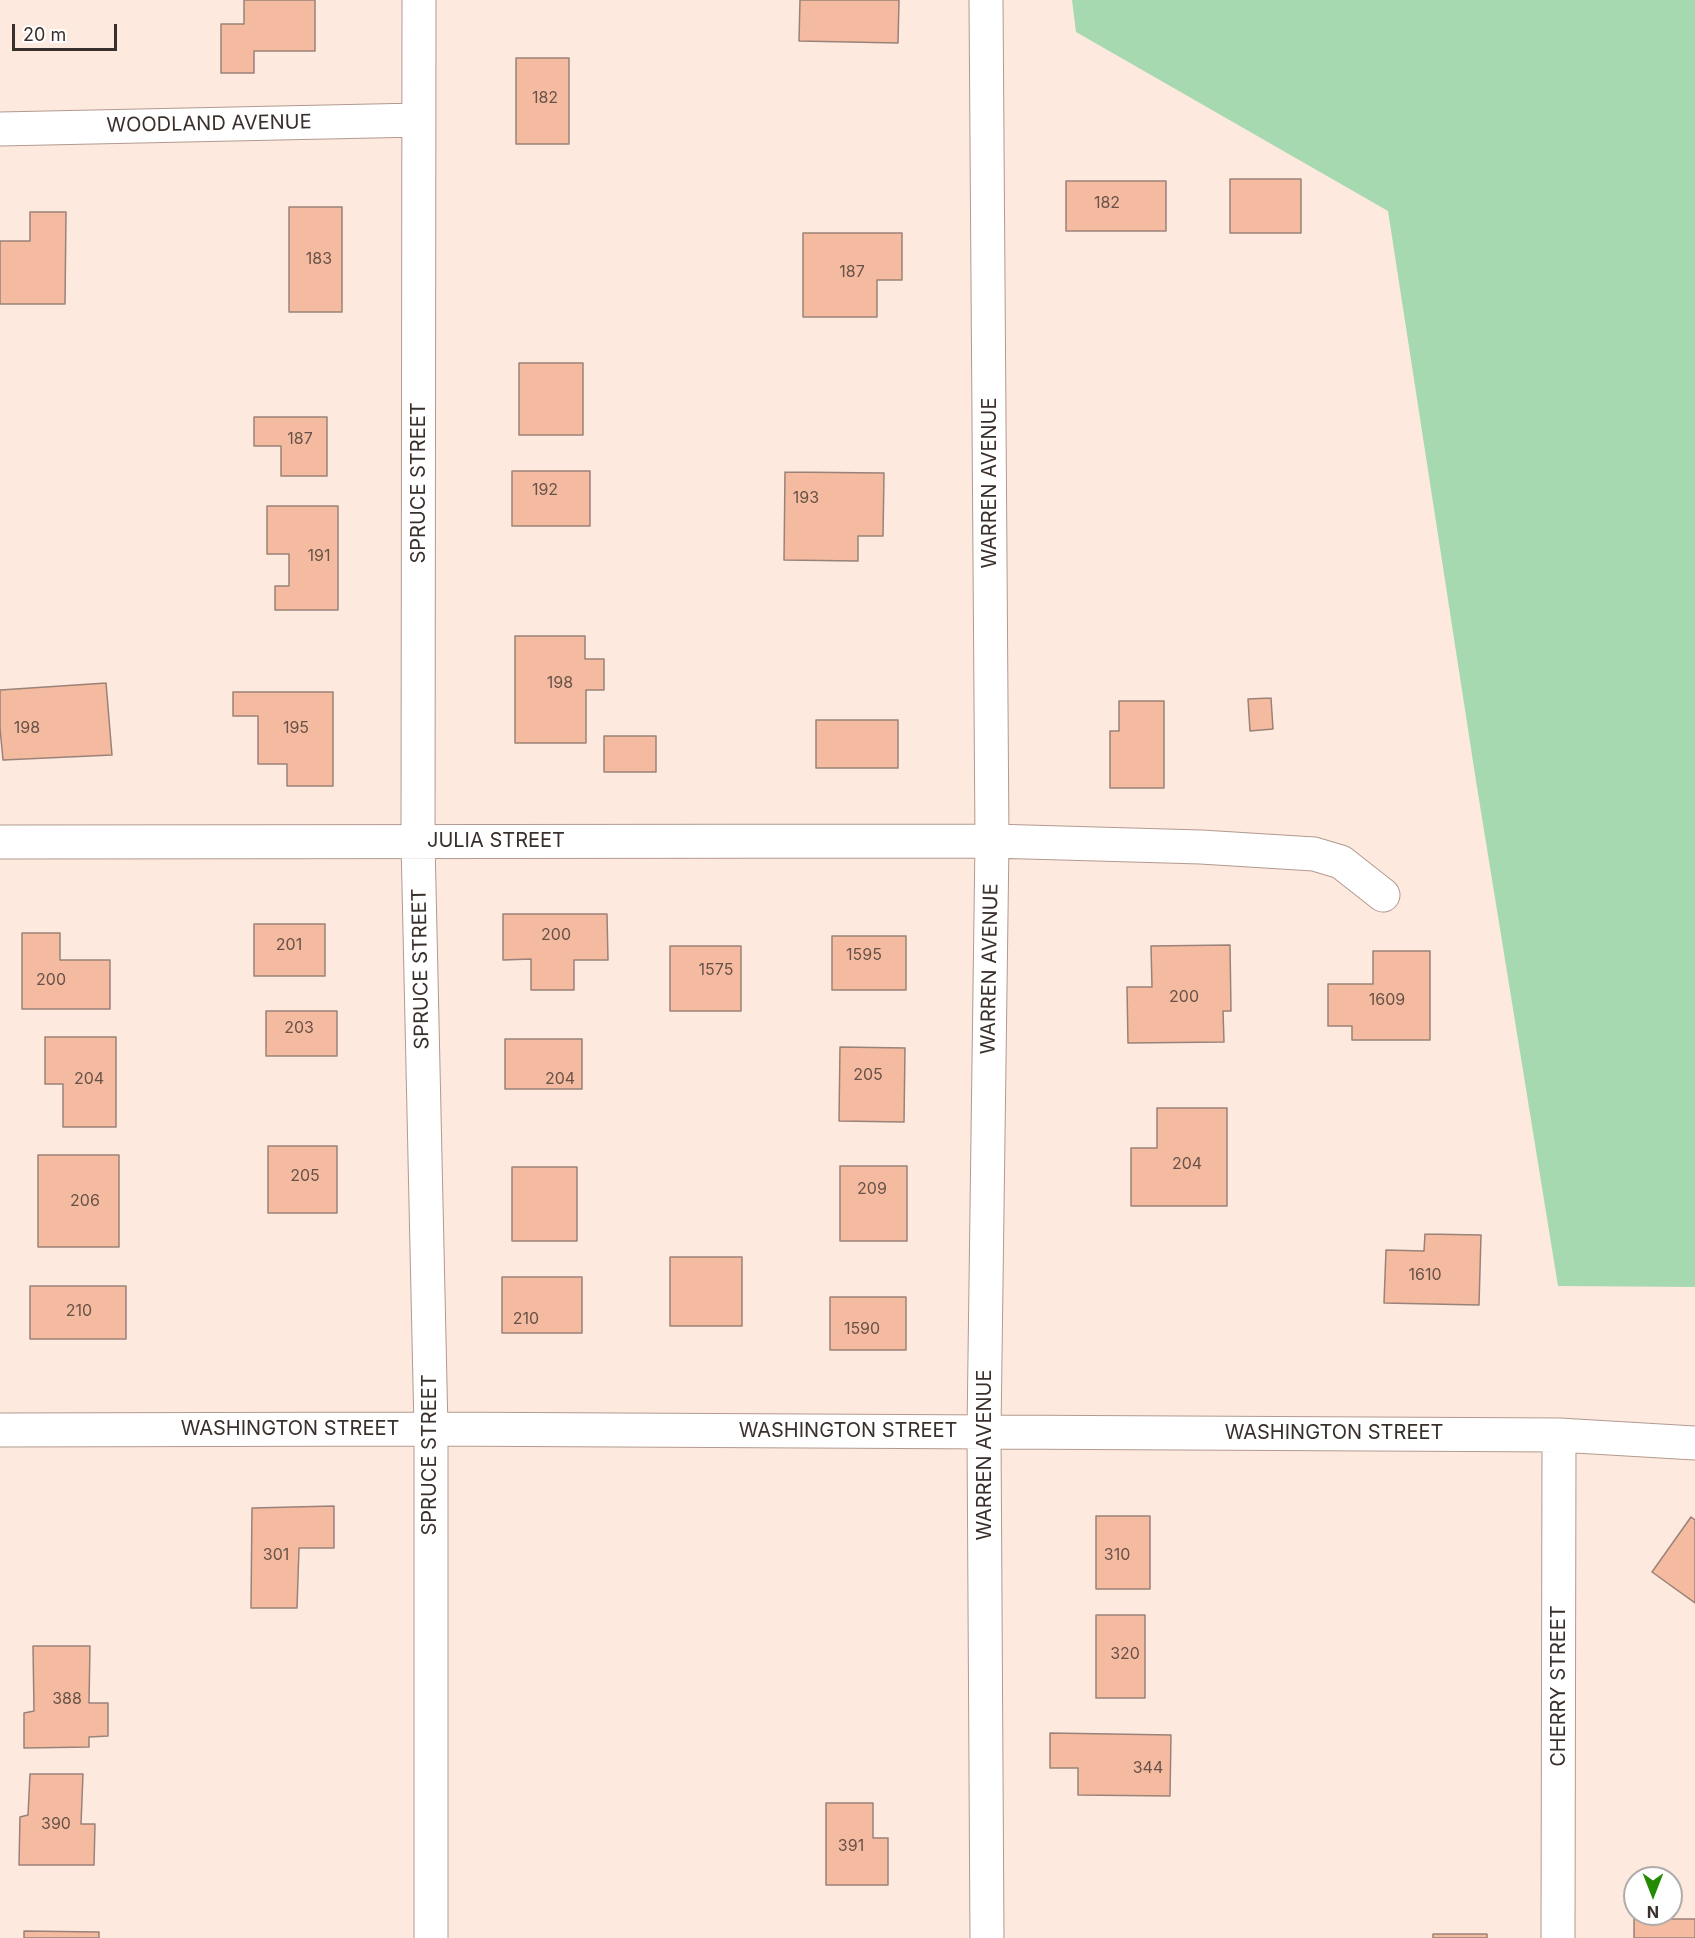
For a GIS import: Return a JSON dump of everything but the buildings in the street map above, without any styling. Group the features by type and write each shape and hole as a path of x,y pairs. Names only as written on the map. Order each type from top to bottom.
{"street":[{"name":"SPRUCE STREET","path":"419,0 418,841 431,1429 431,1938"},
{"name":"WARREN AVENUE","path":"986,0 992,841 984,1431 987,1938"},
{"name":"WOODLAND AVENUE","path":"0,129 419,120"},
{"name":"JULIA STREET","path":"0,842 992,841 1201,847 1314,854 1341,862 1383,895"},
{"name":"WASHINGTON STREET","path":"0,1430 431,1429 1559,1435 1695,1443"},
{"name":"CHERRY STREET","path":"1558,1938 1559,1435"}],"green space":[{"path":"1072,0 1695,0 1695,1287 1558,1286 1476,781 1388,211 1076,32"}]}
